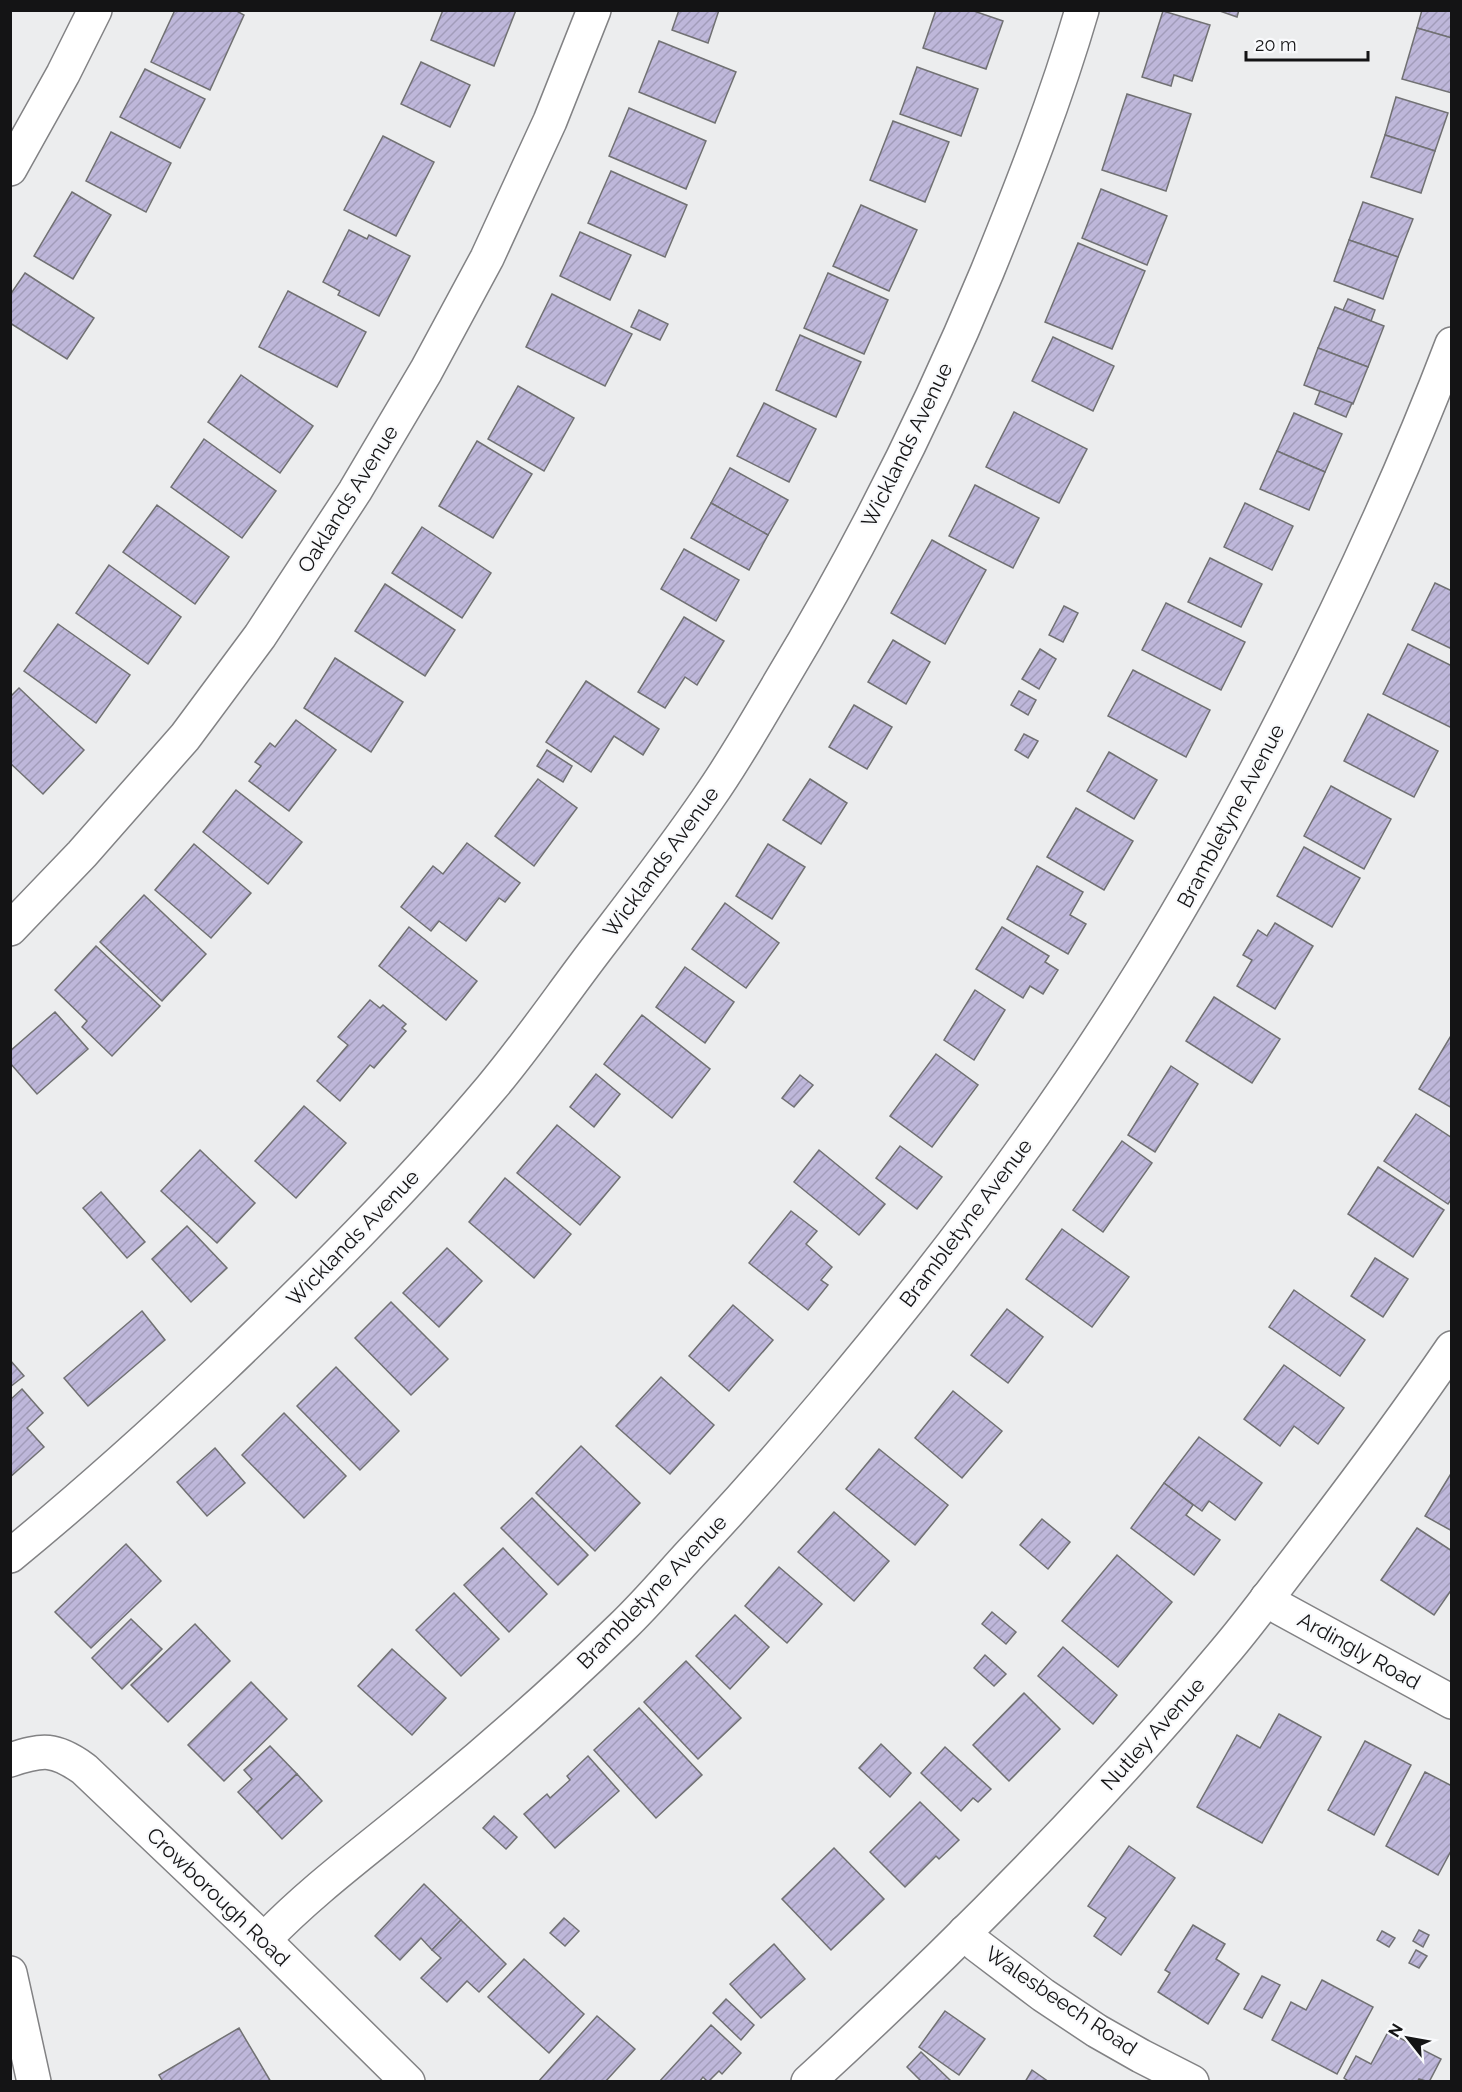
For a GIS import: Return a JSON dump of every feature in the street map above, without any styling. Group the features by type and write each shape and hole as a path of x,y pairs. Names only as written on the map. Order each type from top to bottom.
{"street":[{"path":"10,169 63,74 95,10"},
{"name":"Oaklands Avenue","path":"10,929 82,854 185,737 261,636 355,491 426,371 487,258 550,122 594,10"},
{"name":"Wicklands Avenue","path":"10,1556 72,1505 254,1339 344,1249 428,1160 511,1064 709,797 744,744 838,582 901,463 940,381 1032,158 1082,10"},
{"name":"Brambletyne Avenue","path":"264,1940 304,1900 495,1744 625,1624 746,1494 869,1350 972,1219 1076,1073 1124,1000 1172,924 1214,849 1296,693 1374,534 1452,344"},
{"name":"Nutley Avenue","path":"808,2082 965,1932 1062,1835 1125,1767 1224,1653 1267,1598 1366,1469 1452,1347"},
{"name":"Ardingly Road","path":"1267,1598 1280,1608 1452,1701"},
{"name":"Crowborough Road","path":"10,1760 39,1751 48,1752 67,1758 84,1769 264,1940 408,2082"},
{"name":"Walesbeech Road","path":"965,1932 994,1957 1097,2031 1192,2082"},
{"path":"10,1973 34,2082"}],"building":[{"path":"175,10 235,10 244,15 210,90 151,62"},
{"path":"443,10 516,10 494,66 431,40"},
{"path":"679,10 719,10 708,43 672,30"},
{"path":"936,10 971,10 1003,21 986,69 923,48"},
{"path":"1217,10 1239,10 1237,17"},
{"path":"1422,10 1452,10 1452,38 1417,28"},
{"path":"1163,11 1210,25 1192,81 1174,75 1171,86 1142,77"},
{"path":"1417,28 1452,38 1452,93 1402,79"},
{"path":"659,41 736,72 715,123 639,92"},
{"path":"421,62 470,85 450,127 401,104"},
{"path":"917,67 978,89 961,136 900,114"},
{"path":"145,69 205,99 180,148 120,117"},
{"path":"1127,94 1191,114 1166,191 1102,170"},
{"path":"1396,97 1448,113 1435,151 1385,135"},
{"path":"629,108 706,141 686,189 609,156"},
{"path":"893,121 949,142 925,202 870,180"},
{"path":"111,132 171,163 146,212 86,181"},
{"path":"1385,135 1435,151 1421,193 1371,177"},
{"path":"383,136 434,162 396,236 344,210"},
{"path":"611,171 687,205 665,257 588,223"},
{"path":"1101,189 1167,216 1147,265 1082,238"},
{"path":"72,192 111,215 73,279 34,256"},
{"path":"1363,202 1413,219 1398,257 1349,240"},
{"path":"861,205 917,230 889,291 833,266"},
{"path":"349,230 367,239 369,235 410,256 379,316 338,295 340,291 323,282"},
{"path":"580,232 631,255 610,300 560,276"},
{"path":"1349,240 1398,257 1383,299 1334,281"},
{"path":"1078,243 1145,271 1112,349 1045,322"},
{"path":"25,273 94,318 67,359 10,323 10,295"},
{"path":"828,273 888,300 864,354 804,328"},
{"path":"288,291 366,332 337,387 259,347"},
{"path":"552,294 632,334 605,386 526,347"},
{"path":"1348,299 1375,310 1371,321 1343,310"},
{"path":"1335,307 1384,326 1368,367 1318,348"},
{"path":"639,310 668,324 660,340 631,327"},
{"path":"800,335 861,362 836,417 776,390"},
{"path":"1053,337 1114,366 1093,411 1032,381"},
{"path":"1318,348 1368,367 1353,404 1304,385"},
{"path":"241,375 313,426 280,473 208,422"},
{"path":"518,386 574,418 544,471 488,439"},
{"path":"1320,391 1352,403 1346,417 1315,404"},
{"path":"764,403 816,429 789,482 737,456"},
{"path":"1014,412 1087,449 1059,503 986,467"},
{"path":"1294,413 1342,434 1325,472 1277,451"},
{"path":"204,439 276,491 242,538 171,487"},
{"path":"477,441 532,474 493,538 439,506"},
{"path":"1277,451 1325,472 1309,510 1260,489"},
{"path":"730,468 788,500 768,535 711,503"},
{"path":"975,485 1039,518 1013,568 949,536"},
{"path":"711,503 768,535 749,570 691,538"},
{"path":"1245,503 1293,526 1272,570 1224,547"},
{"path":"157,505 229,557 195,604 123,552"},
{"path":"422,527 491,573 462,618 392,573"},
{"path":"932,540 986,570 945,644 891,613"},
{"path":"684,549 739,580 716,621 661,589"},
{"path":"1210,558 1262,584 1241,627 1188,602"},
{"path":"109,565 181,617 148,664 76,613"},
{"path":"1435,583 1452,591 1452,649 1412,630"},
{"path":"385,584 455,630 425,676 355,631"},
{"path":"1166,603 1245,642 1221,690 1142,650"},
{"path":"1064,606 1078,613 1063,642 1049,635"},
{"path":"684,617 724,641 697,685 685,677 665,708 638,692"},
{"path":"58,624 130,675 96,723 24,671"},
{"path":"893,640 930,662 906,704 868,682"},
{"path":"1408,644 1452,666 1452,728 1383,694"},
{"path":"1040,649 1056,659 1039,689 1022,679"},
{"path":"335,658 403,702 371,752 304,708"},
{"path":"1133,670 1210,710 1186,757 1108,716"},
{"path":"586,681 659,729 643,755 614,736 591,772 546,742"},
{"path":"19,688 84,750 43,794 10,763 10,697"},
{"path":"1019,691 1036,700 1028,715 1011,705"},
{"path":"854,705 892,727 867,769 829,747"},
{"path":"1368,714 1438,751 1414,797 1344,761"},
{"path":"296,720 336,750 289,811 249,781 261,766 255,762 270,743 275,747"},
{"path":"1024,734 1038,741 1028,758 1015,750"},
{"path":"547,750 572,766 563,782 537,766"},
{"path":"1109,752 1157,780 1134,819 1087,791"},
{"path":"538,779 577,808 534,866 495,836"},
{"path":"810,779 847,803 821,844 783,820"},
{"path":"1331,786 1391,819 1364,869 1304,836"},
{"path":"236,790 302,842 268,884 203,832"},
{"path":"1076,808 1133,841 1104,890 1047,857"},
{"path":"467,843 520,883 505,902 499,898 466,941 439,921 431,931 401,907 433,866 443,874"},
{"path":"194,844 251,893 211,938 155,890"},
{"path":"768,844 805,867 772,919 736,896"},
{"path":"1304,847 1360,878 1332,927 1277,896"},
{"path":"1037,866 1083,892 1070,915 1086,924 1068,954 1007,919"},
{"path":"144,895 206,954 162,1001 100,942"},
{"path":"725,903 779,943 746,988 692,949"},
{"path":"1275,923 1313,946 1275,1009 1237,986 1252,960 1243,955 1258,930 1267,936"},
{"path":"409,927 477,981 446,1020 379,966"},
{"path":"1002,927 1049,956 1045,962 1058,970 1043,994 1030,986 1023,998 976,969"},
{"path":"96,946 160,1006 112,1056 82,1027 87,1021 55,990"},
{"path":"685,967 734,1002 705,1043 656,1007"},
{"path":"975,990 1005,1010 974,1060 944,1040"},
{"path":"1214,997 1280,1039 1252,1083 1186,1041"},
{"path":"370,1000 380,1008 383,1005 406,1024 402,1028 406,1031 374,1068 370,1065 340,1101 317,1081 348,1045 338,1037"},
{"path":"55,1012 88,1049 37,1094 10,1063 10,1051"},
{"path":"642,1015 710,1069 672,1118 604,1064"},
{"path":"1452,1034 1452,1108 1419,1089"},
{"path":"936,1054 978,1085 932,1147 890,1116"},
{"path":"1171,1066 1198,1084 1155,1152 1128,1135"},
{"path":"596,1074 620,1094 594,1127 570,1107"},
{"path":"800,1075 813,1085 794,1107 782,1098"},
{"path":"304,1106 346,1143 296,1198 255,1161"},
{"path":"1416,1114 1452,1138 1452,1198 1448,1204 1384,1161"},
{"path":"557,1125 620,1177 580,1225 517,1173"},
{"path":"1122,1141 1152,1163 1103,1232 1073,1210"},
{"path":"900,1146 942,1177 917,1209 876,1178"},
{"path":"200,1150 255,1203 217,1243 161,1191"},
{"path":"819,1150 885,1204 859,1235 794,1182"},
{"path":"1378,1167 1444,1210 1413,1257 1348,1214"},
{"path":"505,1178 571,1234 534,1278 469,1222"},
{"path":"101,1192 145,1242 127,1258 83,1208"},
{"path":"791,1211 817,1231 806,1244 832,1267 821,1280 828,1285 808,1310 749,1263"},
{"path":"187,1226 227,1268 191,1302 152,1259"},
{"path":"1062,1229 1129,1277 1092,1327 1026,1279"},
{"path":"447,1248 482,1281 439,1327 403,1293"},
{"path":"1375,1258 1408,1279 1383,1317 1351,1296"},
{"path":"1294,1290 1365,1340 1340,1376 1269,1327"},
{"path":"391,1302 448,1359 411,1395 355,1338"},
{"path":"733,1305 773,1340 729,1391 689,1356"},
{"path":"1007,1309 1043,1337 1008,1383 971,1355"},
{"path":"142,1311 165,1340 88,1406 64,1378"},
{"path":"10,1360 24,1376 10,1387"},
{"path":"1284,1365 1344,1408 1318,1444 1294,1426 1280,1446 1244,1419"},
{"path":"336,1367 399,1431 360,1470 297,1406"},
{"path":"661,1377 714,1425 670,1474 616,1426"},
{"path":"22,1389 43,1413 27,1428 44,1447 10,1477 10,1400"},
{"path":"953,1391 1002,1431 962,1478 915,1438"},
{"path":"284,1413 346,1476 304,1518 242,1455"},
{"path":"1199,1437 1262,1483 1235,1520 1209,1501 1202,1511 1164,1483"},
{"path":"581,1446 640,1503 595,1551 536,1493"},
{"path":"215,1448 245,1483 207,1516 177,1482"},
{"path":"879,1449 948,1505 915,1545 846,1489"},
{"path":"1452,1472 1452,1531 1425,1516"},
{"path":"1164,1483 1193,1505 1186,1515 1220,1540 1194,1575 1131,1528"},
{"path":"532,1498 588,1555 558,1585 501,1528"},
{"path":"834,1512 889,1561 854,1601 798,1552"},
{"path":"1042,1519 1070,1542 1048,1569 1020,1545"},
{"path":"1417,1528 1452,1551 1452,1589 1434,1615 1381,1580"},
{"path":"126,1544 161,1581 91,1648 55,1612"},
{"path":"503,1548 547,1594 509,1632 464,1585"},
{"path":"1117,1555 1172,1602 1118,1667 1062,1621"},
{"path":"779,1567 822,1604 787,1643 745,1606"},
{"path":"454,1593 499,1639 461,1676 416,1630"},
{"path":"992,1612 1016,1632 1006,1644 982,1624"},
{"path":"735,1615 769,1647 730,1689 696,1656"},
{"path":"131,1619 162,1649 122,1689 92,1658"},
{"path":"195,1624 230,1661 168,1722 131,1685"},
{"path":"1063,1647 1117,1695 1093,1724 1038,1676"},
{"path":"392,1649 446,1698 412,1735 358,1686"},
{"path":"985,1655 1006,1674 994,1686 974,1668"},
{"path":"686,1661 741,1718 698,1759 644,1702"},
{"path":"251,1682 287,1719 224,1781 188,1745"},
{"path":"1024,1693 1060,1729 1009,1781 973,1745"},
{"path":"639,1708 702,1775 656,1818 594,1750"},
{"path":"1279,1714 1321,1737 1262,1843 1197,1807 1237,1735 1260,1748"},
{"path":"1365,1741 1411,1765 1374,1835 1328,1810"},
{"path":"881,1744 911,1773 890,1797 859,1768"},
{"path":"270,1746 297,1774 257,1812 238,1792 252,1779 244,1770"},
{"path":"945,1747 991,1789 978,1802 973,1798 961,1811 921,1773"},
{"path":"588,1756 619,1791 555,1848 524,1814 547,1794 550,1798 570,1780 567,1776"},
{"path":"1425,1772 1452,1786 1452,1849 1438,1875 1386,1846"},
{"path":"297,1774 322,1801 282,1839 257,1812"},
{"path":"920,1802 959,1840 939,1859 936,1856 905,1887 870,1852"},
{"path":"494,1816 517,1837 506,1849 483,1828"},
{"path":"1129,1846 1175,1878 1121,1955 1094,1936 1106,1918 1088,1906"},
{"path":"834,1848 884,1899 831,1950 782,1899"},
{"path":"424,1884 461,1920 432,1950 421,1938 400,1960 375,1936"},
{"path":"564,1918 579,1931 565,1946 550,1933"},
{"path":"461,1920 506,1964 479,1992 467,1981 447,2002 421,1978 441,1958 432,1950"},
{"path":"1193,1925 1225,1944 1216,1959 1239,1974 1208,2024 1158,1992 1170,1973 1165,1970"},
{"path":"1419,1930 1429,1935 1423,1947 1413,1941"},
{"path":"1382,1931 1395,1938 1389,1947 1377,1940"},
{"path":"774,1944 805,1979 761,2018 730,1984"},
{"path":"1416,1950 1427,1956 1419,1968 1409,1963"},
{"path":"524,1959 584,2014 549,2053 488,1997"},
{"path":"1262,1976 1280,1985 1262,2018 1244,2009"},
{"path":"1322,1980 1373,2007 1337,2074 1272,2040 1291,2002 1306,2010"},
{"path":"726,1999 754,2025 741,2040 713,2013"},
{"path":"945,2011 985,2039 959,2075 919,2047"},
{"path":"597,2016 635,2049 605,2082 538,2082"},
{"path":"711,2025 741,2053 722,2074 719,2071 708,2082 703,2077 699,2082 659,2082"},
{"path":"239,2028 271,2082 163,2082 159,2075"},
{"path":"1388,2032 1441,2059 1429,2082 1419,2079 1417,2082 1350,2082 1344,2078 1356,2056 1371,2064"},
{"path":"921,2052 952,2082 922,2082 907,2067"},
{"path":"1032,2070 1049,2082 1025,2082"}]}
